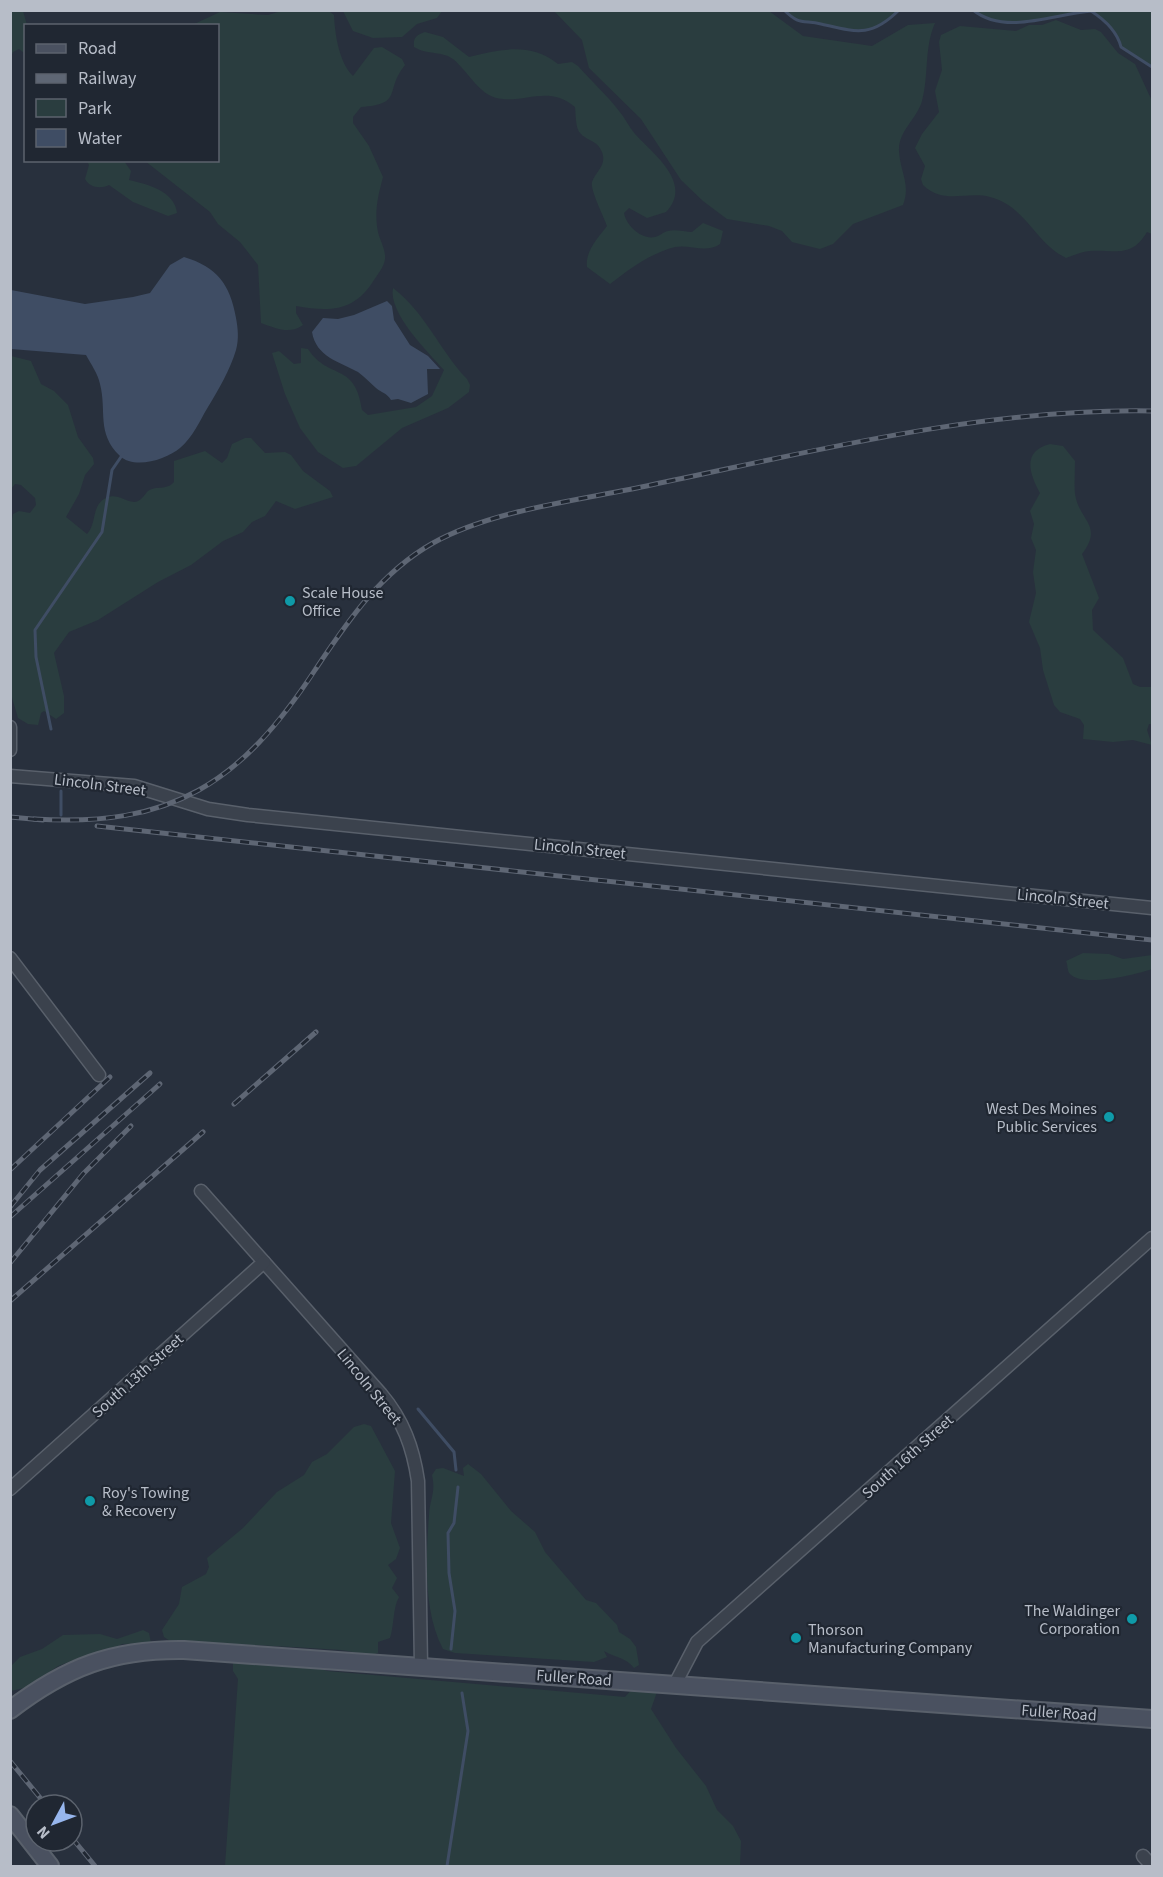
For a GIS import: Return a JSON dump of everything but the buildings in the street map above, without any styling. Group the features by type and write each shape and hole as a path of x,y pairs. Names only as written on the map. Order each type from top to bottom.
{"street":[{"path":"10,727 10,750"},
{"name":"Lincoln Street","path":"10,776 134,786 208,809 248,815 1152,908"},
{"path":"10,958 99,1076"},
{"name":"Lincoln Street","path":"201,1191 391,1407 406,1433 418,1480 421,1666"},
{"name":"South 16th Street","path":"675,1684 688,1654 697,1642 1152,1238"},
{"name":"South 13th Street","path":"10,1489 264,1262"},
{"name":"Fuller Road","path":"10,1710 43,1686 92,1662 138,1652 184,1650 1152,1719"},
{"path":"10,1815 50,1866"},
{"path":"1143,1856 1152,1866"}],"green space":[{"path":"11,10 23,11 27,24 24,24 24,53 19,49 13,52 11,57"},
{"path":"285,10 329,11 334,15 341,56 353,76 374,48 382,47 402,59 405,65 388,99 383,103 361,107 353,117 353,123 369,146 383,177 376,218 385,252 383,265 366,291 349,304 330,309 296,306 296,313 303,325 293,330 261,323 258,265 240,242 218,224 210,212 146,162 219,162 219,24 194,24 220,12 268,15"},
{"path":"343,11 442,11 437,18 417,24 402,37 373,38 353,31"},
{"path":"554,11 769,11 803,36 872,46 908,25 935,23 929,42 922,101 899,144 906,191 903,205 853,224 833,244 820,249 792,242 782,231 769,226 727,219 681,180 641,119 589,68 582,40"},
{"path":"784,11 899,11 880,26 854,31 801,21"},
{"path":"973,11 1091,11 1015,23 986,18"},
{"path":"1091,11 1152,11 1152,67 1121,47 1110,26"},
{"path":"1056,20 1081,30 1095,29 1101,32 1118,53 1135,64 1152,101 1152,234 1147,232 1135,246 1122,251 1089,251 1066,258 1045,243 1022,216 1003,202 990,197 939,194 923,185 921,179 925,166 915,148 922,134 939,112 935,91 942,70 939,42 941,35 960,26 1016,31 1029,25 1042,25"},
{"path":"425,32 443,37 469,57 515,49 537,52 558,64 572,62 578,66 614,105 635,134 660,159 673,180 675,190 673,201 666,212 647,218 629,208 624,213 631,227 640,234 650,237 671,230 692,232 703,223 723,231 720,244 704,249 681,246 657,253 610,284 587,267 590,250 607,226 592,186 603,157 598,145 579,132 575,107 557,97 495,98 475,84 453,59 414,47 416,37"},
{"path":"88,162 125,162 131,171 129,180 152,186 166,194 175,205 177,213 168,216 133,202 109,185 93,186 85,179 89,165"},
{"path":"393,288 414,308 467,379 470,385 469,392 448,408 402,428 356,466 343,468 318,452 300,428 285,394 272,353 279,351 294,364 301,363 301,348 308,349 316,359 354,384 362,410 368,415 416,407 432,396 444,370 403,320 393,298"},
{"path":"11,356 31,361 41,384 54,391 68,405 78,437 93,458 94,464 85,475 79,494 66,517 87,534 101,501 113,496 134,502 139,501 148,491 171,485 174,482 174,461 205,451 222,463 227,458 232,444 245,438 251,438 265,453 285,452 291,455 303,471 330,491 333,497 295,509 276,501 265,516 252,522 243,532 223,541 191,565 158,582 98,620 69,632 54,653 64,696 64,713 56,719 44,711 41,713 38,725 28,724 18,718 10,691 11,527 13,514 19,511 30,513 36,505 35,498 21,485 15,484 11,489"},
{"path":"1050,444 1063,446 1075,461 1077,503 1091,529 1091,536 1082,554 1099,598 1092,610 1093,630 1123,658 1133,684 1140,687 1152,687 1152,724 1149,724 1147,730 1152,745 1133,740 1113,742 1083,739 1084,725 1080,719 1060,712 1054,705 1043,670 1040,648 1029,622 1036,593 1033,572 1036,550 1031,538 1034,524 1030,511 1040,493 1030,464 1035,452"},
{"path":"1083,953 1109,954 1123,959 1152,955 1152,969 1111,979 1077,978 1069,973 1066,961"},
{"path":"364,1424 371,1426 395,1471 391,1523 400,1548 396,1559 388,1565 397,1578 392,1588 399,1597 390,1638 378,1642 378,1653 369,1655 341,1650 170,1641 164,1637 162,1630 179,1604 182,1587 206,1574 209,1567 207,1558 243,1528 277,1492 304,1475 312,1462 327,1454 354,1427"},
{"path":"468,1464 481,1474 511,1511 535,1532 545,1552 586,1600 596,1603 617,1625 619,1632 630,1639 636,1647 639,1665 634,1668 624,1660 604,1651 607,1657 594,1662 455,1653 443,1649 432,1618 427,1583 432,1475 436,1469 443,1468 464,1476 463,1468"},
{"path":"143,1630 149,1633 151,1643 122,1644 113,1649 90,1654 58,1666 28,1687 11,1691 10,1667 20,1657 42,1649 63,1635 100,1634 117,1639"},
{"path":"243,1658 309,1663 327,1671 625,1697 633,1688 658,1689 651,1709 676,1748 706,1786 717,1810 733,1826 741,1841 740,1866 225,1866 238,1679 233,1671 233,1663"}],"water":[{"path":"184,257 205,266 226,286 237,322 236,350 220,386 185,444 159,459 142,463 126,460 120,456 108,439 99,380 86,355 11,349 11,290 85,304 133,297 150,293 170,265"},
{"path":"387,301 392,306 394,320 410,345 428,356 440,369 427,369 428,394 411,403 398,399 391,400 358,372 330,358 318,347 312,332 323,318 338,319 354,315"}],"waterway":[{"path":"784,10 793,18 801,21 854,30 871,29 889,19 899,10"},
{"path":"973,10 986,18 1015,23 1091,11 1110,26 1121,47 1152,67"},
{"path":"51,729 36,657 35,630 102,532 112,470 123,454"},
{"path":"61,791 61,815"},
{"path":"418,1409 454,1452 456,1470"},
{"path":"451,1649 455,1611 449,1573 448,1533 454,1523 458,1487"},
{"path":"447,1866 468,1731 462,1693"}],"railway":[{"path":"34,819 83,820 126,815 164,806 198,790 230,769 259,742 287,709 353,616 381,583 414,555 457,531 539,507 900,434 1025,417 1089,412 1152,411"},
{"path":"10,817 43,820"},
{"path":"97,826 1152,940"},
{"path":"234,1104 316,1032"},
{"path":"10,1207 40,1170 150,1073"},
{"path":"10,1170 110,1077"},
{"path":"10,1217 160,1084"},
{"path":"10,1263 83,1174 131,1126"},
{"path":"10,1301 203,1132"},
{"path":"10,1761 36,1793"},
{"path":"84,1853 95,1866"}],"place":[{"name":"Scale House Office","path":"290,601"},
{"name":"West Des Moines Public Services","path":"1109,1117"},
{"name":"Roy's Towing & Recovery","path":"90,1501"},
{"name":"The Waldinger Corporation","path":"1132,1619"},
{"name":"Thorson Manufacturing Company","path":"796,1638"}]}
